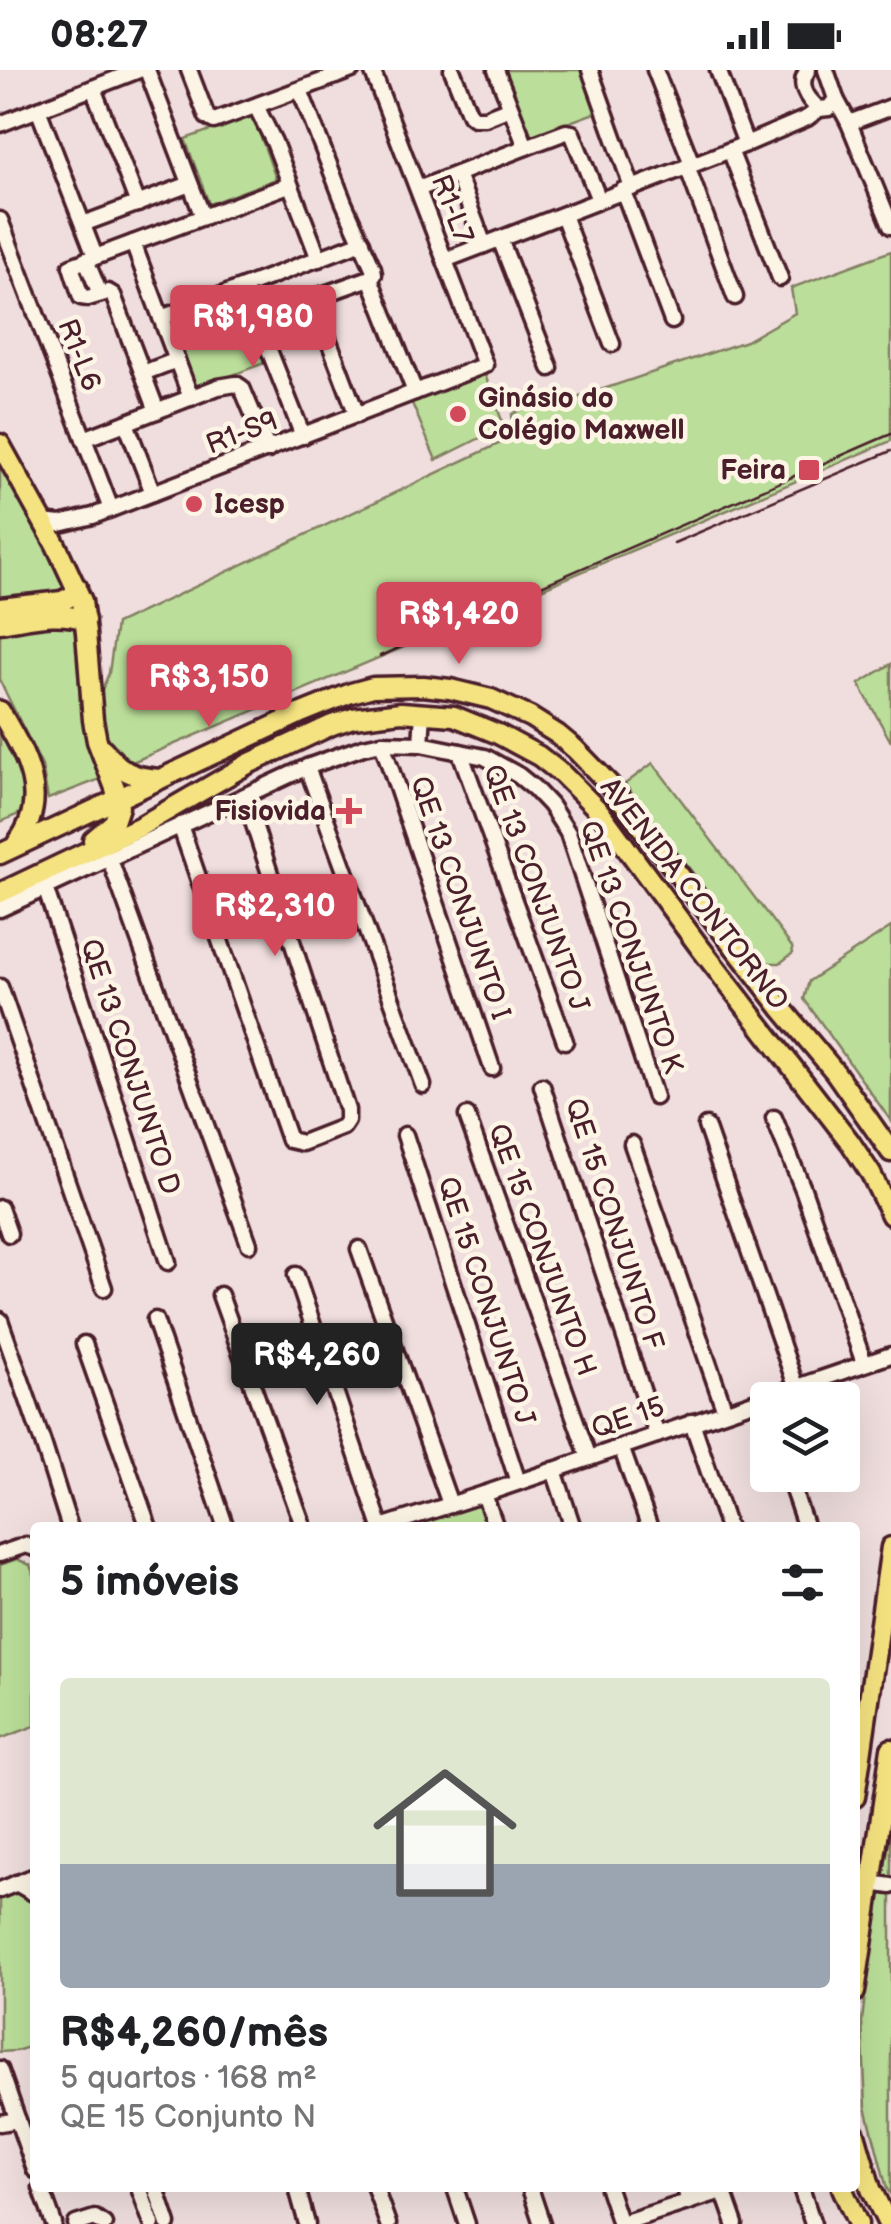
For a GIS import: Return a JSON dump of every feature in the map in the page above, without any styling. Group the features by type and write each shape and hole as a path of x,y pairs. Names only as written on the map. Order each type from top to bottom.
{"main road":[{"path":"0,444 77,587 85,620 90,702 97,741 118,799 118,814 104,833 62,854 39,882"},
{"path":"0,608 62,601 72,596 77,587"},
{"path":"0,622 58,615 85,620"},
{"name":"AVENIDA CONTORNO","path":"7,851 333,699 373,687 424,686 485,698 513,708 556,734 575,749 621,800 835,1072 891,1152"},
{"path":"373,687 364,702 373,715"},
{"path":"468,721 481,712 485,698"},
{"path":"0,711 20,745 34,790 28,829 7,851"},
{"name":"AVENIDA CONTORNO","path":"0,894 39,882 224,777 332,725 401,712 454,716 539,756 600,812 850,1142 889,1205"},
{"path":"97,741 128,774 160,780"},
{"path":"600,812 606,799 621,800"},
{"path":"860,1763 891,1547"},
{"path":"860,1937 878,1875 890,1755 866,1752 861,1756"},
{"path":"860,2150 888,2224"},
{"path":"844,2192 856,2202 863,2201 872,2189"},
{"path":"844,2192 858,2224"}],"street":[{"path":"0,124 139,70"},
{"path":"147,70 203,217"},
{"path":"189,70 210,120 300,90 322,75 352,70"},
{"name":"R1-L7","path":"372,70 484,365"},
{"path":"452,70 474,118 510,108"},
{"path":"496,70 526,147"},
{"path":"590,70 672,320"},
{"path":"654,70 735,296"},
{"path":"718,70 746,144"},
{"path":"826,70 891,226"},
{"path":"802,73 809,99 820,110"},
{"path":"93,88 138,204"},
{"path":"256,318 374,274 300,90"},
{"path":"445,260 746,144 829,108 836,99"},
{"path":"256,106 320,259"},
{"path":"849,123 891,106"},
{"path":"38,108 82,224 100,294 113,295 158,411"},
{"path":"418,189 566,132 572,133 599,200"},
{"path":"730,150 780,278"},
{"path":"457,174 484,245"},
{"path":"874,185 891,178"},
{"path":"82,224 190,184"},
{"path":"90,258 289,184"},
{"path":"563,215 612,344"},
{"name":"R1-L6","path":"1,226 111,509"},
{"path":"500,239 550,368"},
{"path":"161,318 362,242"},
{"path":"133,243 191,398"},
{"path":"370,278 415,392"},
{"path":"244,287 303,436"},
{"path":"312,299 357,415"},
{"path":"143,373 177,360"},
{"name":"R1-S9","path":"42,522 72,522 111,509 484,365"},
{"path":"84,438 227,384 240,385 268,450"},
{"path":"126,423 153,493"},
{"path":"56,543 72,522"},
{"path":"421,744 424,714"},
{"name":"QE 13 CONJUNTO I","path":"382,743 492,1068"},
{"name":"QE 13 CONJUNTO K","path":"0,908 39,882 109,858 363,746 421,744 485,757 534,788 562,820 656,1096"},
{"name":"QE 13 CONJUNTO J","path":"460,752 565,1041"},
{"path":"307,768 424,1085"},
{"path":"180,825 286,1135 292,1142 302,1143 343,1127 347,1110 245,797"},
{"path":"109,858 249,1244"},
{"name":"QE 13 CONJUNTO D","path":"39,882 168,1262"},
{"path":"0,986 104,1288"},
{"name":"QE 15 CONJUNTO F","path":"542,1086 657,1435"},
{"name":"QE 15 CONJUNTO H","path":"467,1116 589,1458"},
{"path":"774,1118 804,1189 864,1363"},
{"path":"706,1126 795,1382"},
{"name":"QE 15 CONJUNTO J","path":"405,1135 518,1482"},
{"path":"632,1144 725,1411"},
{"path":"0,1208 9,1234"},
{"path":"359,1249 450,1504"},
{"path":"296,1275 379,1522"},
{"path":"220,1294 302,1522"},
{"path":"0,1320 67,1522"},
{"path":"156,1320 224,1522"},
{"path":"84,1344 146,1522"},
{"name":"QE 15","path":"808,1382 891,1355"},
{"name":"QE 15","path":"396,1522 725,1411 750,1407"},
{"path":"692,1422 726,1522"},
{"path":"621,1448 648,1522"},
{"path":"554,1470 572,1522"},
{"path":"794,1492 804,1522"},
{"path":"484,1494 494,1522"},
{"path":"0,1554 30,1546"},
{"path":"878,1875 891,1886"},
{"path":"0,1890 30,1878"},
{"path":"16,1883 30,1891"},
{"path":"0,2070 30,2155"},
{"path":"0,2123 18,2120"},
{"path":"42,2192 54,2224"},
{"path":"140,2192 152,2224"},
{"path":"157,2192 168,2224"},
{"path":"298,2192 308,2224"},
{"path":"376,2192 388,2224"},
{"path":"456,2192 467,2224"},
{"path":"531,2192 542,2224"},
{"path":"609,2192 620,2224 659,2218 687,2195"},
{"path":"728,2192 735,2224"},
{"path":"802,2192 813,2224"},
{"path":"76,2224 96,2218 104,2224"}],"green space":[{"path":"504,70 584,70 600,111 529,137"},
{"path":"253,115 276,179 209,204 185,139"},
{"path":"891,251 891,441 130,763 106,743 97,702 109,673 116,624 507,440 513,428 512,414 551,396 571,400 746,341 795,313 791,288"},
{"path":"241,294 267,362 196,389 170,320"},
{"name":"Ginásio do Colégio Maxwell","path":"484,372 504,426 436,460 411,401"},
{"path":"0,468 65,576 66,585 57,592 0,600"},
{"path":"65,619 76,627 80,704 86,735 103,778 48,799 42,766 0,681 0,629"},
{"path":"891,664 891,742 859,684"},
{"path":"0,724 24,766 26,811 0,822"},
{"path":"653,763 792,947 793,953 780,963 769,963 744,940 625,784"},
{"path":"891,927 891,1121 804,999 809,981"},
{"path":"479,1499 487,1522 418,1522"},
{"path":"17,1559 30,1565 30,1728 0,1739 0,1565"},
{"path":"891,1833 891,2195 866,2107 862,2021 883,1838"},
{"path":"20,1888 30,1891 30,2047 0,2052 0,1894"}],"railway":[{"path":"380,656 891,434"},
{"path":"674,543 891,451"}],"place":[{"name":"Ginásio do Colégio Maxwell","path":"458,414"},
{"name":"Feira","path":"809,470"},
{"name":"Icesp","path":"194,504"},
{"name":"Fisiovida","path":"349,811"}]}
